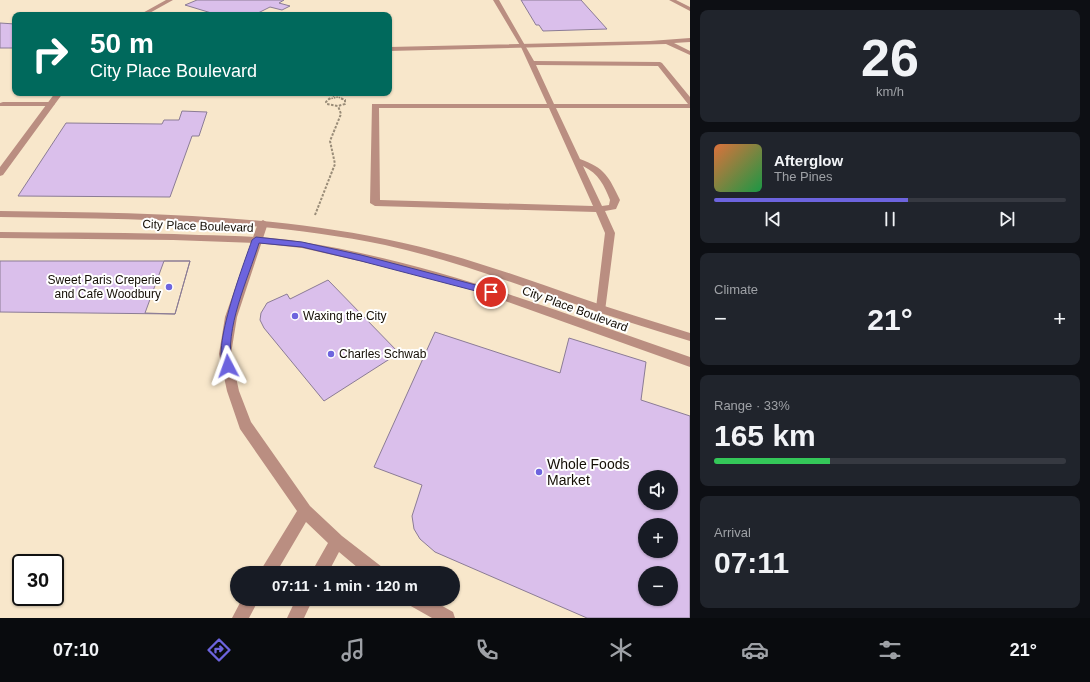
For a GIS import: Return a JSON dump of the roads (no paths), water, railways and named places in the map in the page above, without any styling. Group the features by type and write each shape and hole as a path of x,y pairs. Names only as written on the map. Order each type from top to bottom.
{"street":[{"path":"148,12 170,0"},
{"path":"496,0 524,47 610,233 601,308"},
{"path":"672,0 690,9"},
{"path":"392,49 524,47 690,40"},
{"path":"668,42 690,53"},
{"path":"392,43 425,48"},
{"path":"531,63 660,64 690,102"},
{"path":"0,173 57,96"},
{"path":"3,104 51,104"},
{"path":"577,161 594,167 601,172 615,200 613,207 599,209 375,203 375,106 690,106"},
{"name":"City Place Boulevard","path":"0,214 170,217 309,229 385,242 444,256 690,337"},
{"path":"263,224 256,240 231,317 225,354 233,391 245,425 305,511 337,541 367,566"},
{"name":"City Place Boulevard","path":"0,235 256,240 302,245 390,264 480,288 690,362"},
{"path":"271,566 305,511"},
{"path":"323,566 337,541"},
{"path":"240,618 247,606"},
{"path":"295,618 301,606"},
{"path":"427,606 447,618"}],"place":[{"name":"Sweet Paris Creperie and Cafe Woodbury","path":"169,287"},
{"name":"Waxing the City","path":"295,316"},
{"name":"Charles Schwab","path":"331,354"},
{"name":"Whole Foods Market","path":"539,472"}]}
